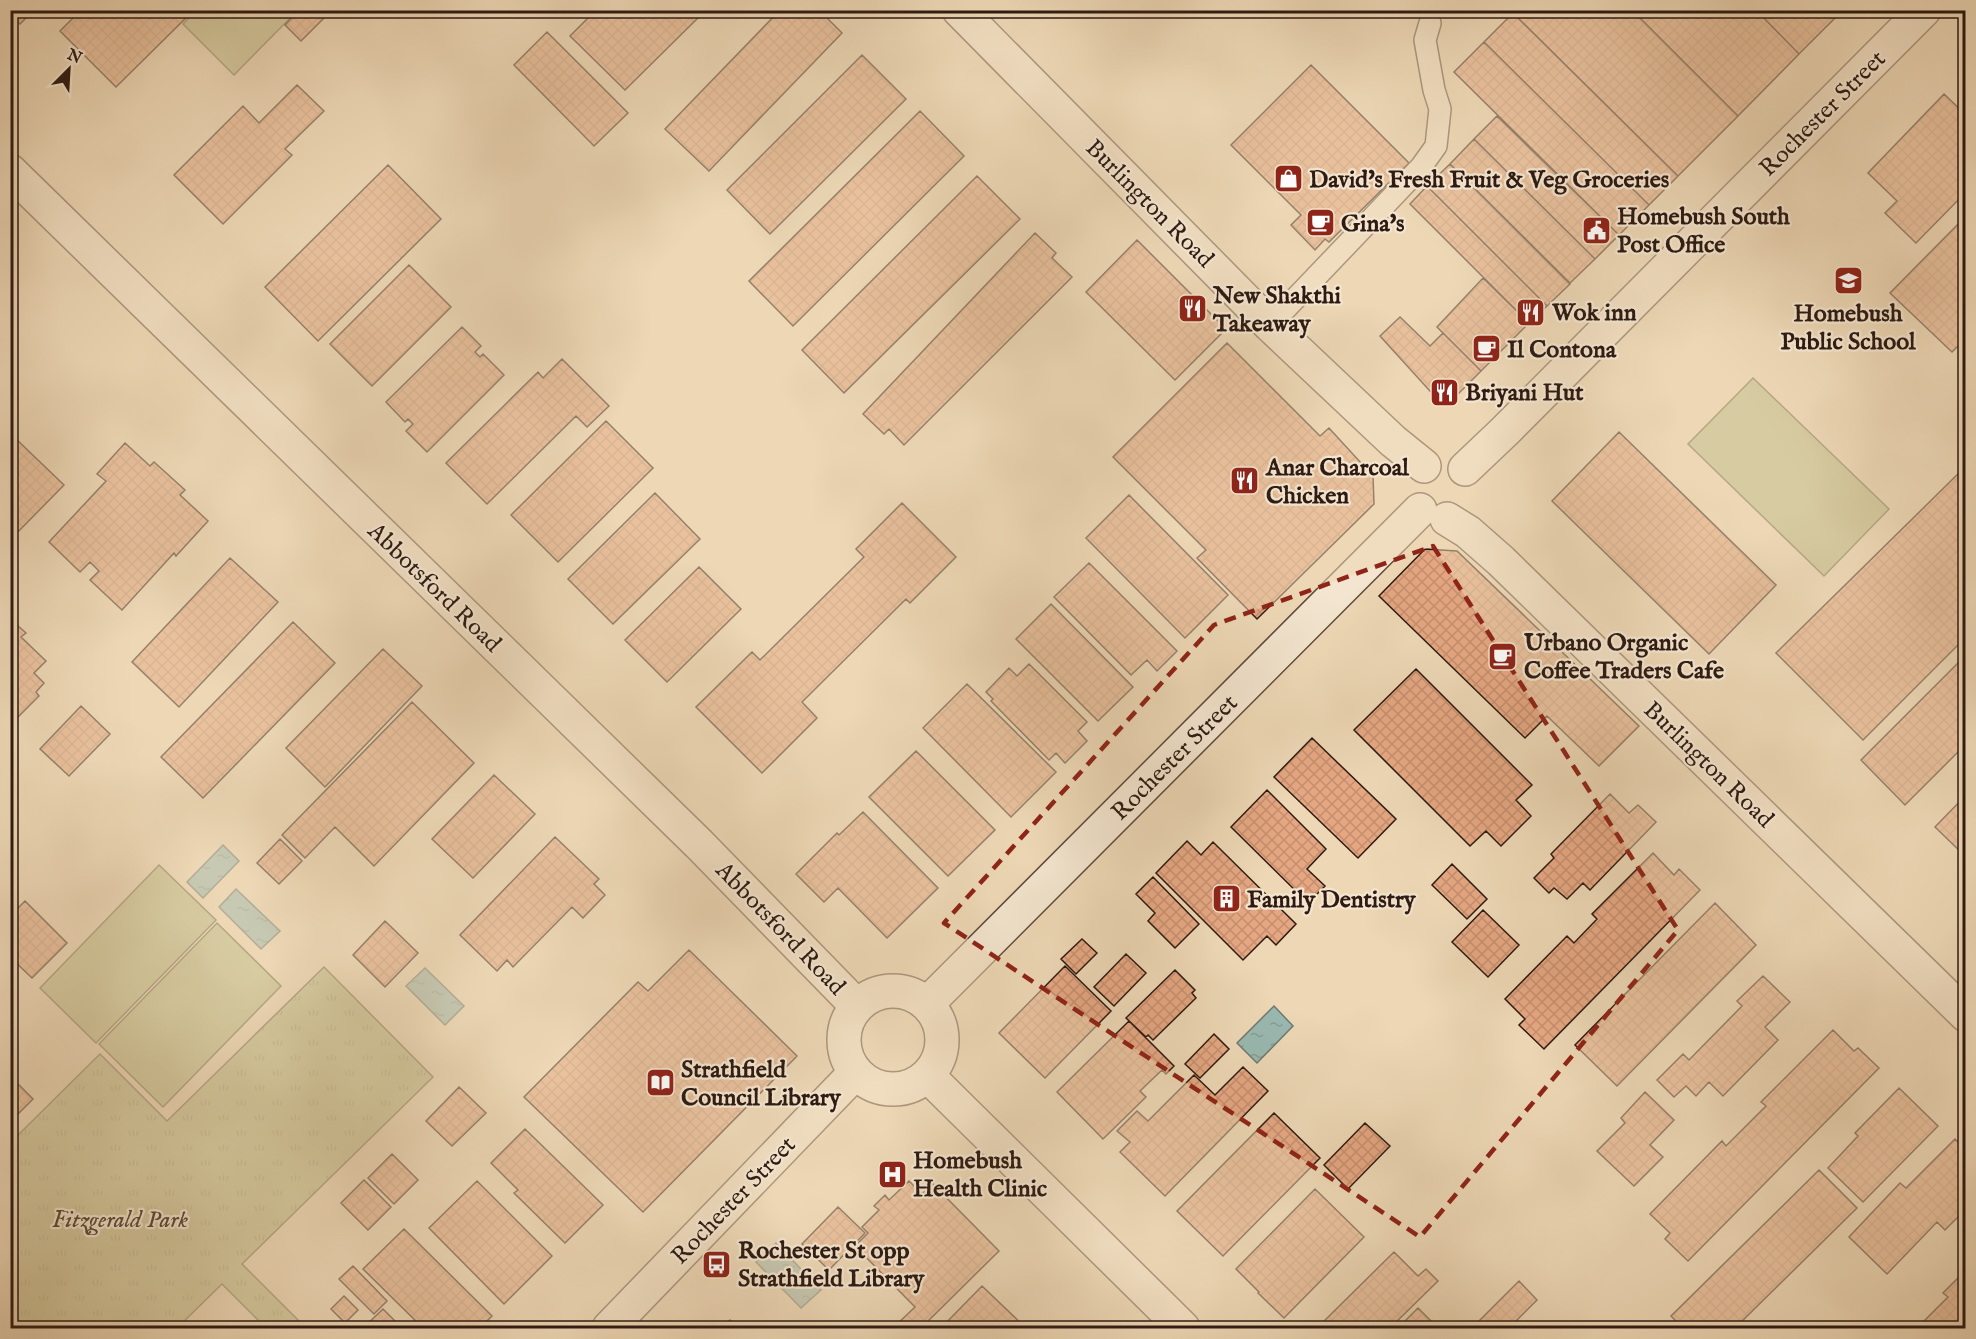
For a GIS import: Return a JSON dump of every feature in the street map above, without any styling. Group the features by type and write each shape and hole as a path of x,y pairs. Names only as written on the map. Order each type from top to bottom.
{"street":[{"name":"Burlington Road","path":"959,10 1270,325 1390,438 1424,466 1440,459 1458,463 1455,499 1468,532 1501,561 1965,1015"},
{"name":"Rochester Street","path":"927,1004 1455,499 1505,431 1923,10"},
{"name":"Abbotsford Road","path":"10,171 699,844 857,1006"},
{"path":"1424,466 1417,472 1413,481 1414,501 1455,499"},
{"path":"892,991 915,995 927,1004 937,1016 942,1032 943,1048 938,1063 928,1076 914,1085 899,1089 883,1088 868,1083 856,1072 848,1060 844,1046 844,1031 848,1018 857,1006 869,996 892,991"},
{"name":"Rochester Street","path":"609,1329 856,1072"},
{"path":"928,1076 1183,1329"}],"lane":[{"path":"1270,325 1421,167 1436,146 1440,109 1434,90 1425,40 1430,23"}],"highlighted area":[{"path":"1433,546 1678,930 1420,1237 944,923 1214,625"}],"green space":[{"path":"196,11 297,11 234,75 183,24"},
{"path":"1753,378 1889,509 1824,576 1688,444"},
{"path":"159,865 216,920 96,1043 40,988"},
{"path":"217,923 281,986 163,1107 99,1044"},
{"name":"Fitzgerald Park","path":"324,967 433,1077 242,1264 306,1328 266,1328 222,1284 177,1328 11,1328 11,1142 100,1054 167,1121"}],"water":[{"path":"223,845 239,861 203,898 187,882"},
{"path":"236,889 280,931 261,949 219,907"},
{"path":"425,968 464,1006 445,1025 406,986"},
{"path":"1274,1006 1293,1026 1257,1063 1237,1043"},
{"path":"776,1243 821,1290 801,1308 756,1262"}],"building":[{"path":"10,10 34,10 20,24 10,15"},
{"path":"81,10 194,10 116,87 60,31"},
{"path":"299,10 324,10 328,14 301,41 285,25"},
{"path":"596,10 706,10 625,90 570,36"},
{"path":"780,10 819,10 842,33 709,171 665,129"},
{"path":"1516,10 1632,10 1738,116 1678,176 1513,13"},
{"path":"1632,10 1756,10 1799,54 1738,116"},
{"path":"1756,10 1843,10 1799,54"},
{"path":"1513,13 1678,176 1649,205 1484,42"},
{"path":"547,32 628,113 594,146 514,65"},
{"path":"1484,42 1649,205 1619,235 1454,72"},
{"path":"862,55 906,99 770,234 727,190"},
{"path":"1311,65 1409,163 1329,242 1325,239 1315,250 1291,225 1301,215 1231,145"},
{"path":"297,85 324,111 285,149 292,155 223,224 174,175 243,106 259,123"},
{"path":"1944,94 1966,115 1966,192 1916,243 1885,213 1897,201 1868,173"},
{"path":"920,111 964,156 793,326 749,281"},
{"path":"1497,116 1619,235 1595,259 1474,139"},
{"path":"1474,139 1595,259 1570,283 1450,164"},
{"path":"1450,164 1570,284 1547,306 1427,186"},
{"path":"388,165 441,219 318,341 265,287"},
{"path":"977,176 1020,219 844,393 802,350"},
{"path":"1427,186 1547,306 1529,323 1410,204"},
{"path":"1966,216 1966,347 1961,343 1952,352 1890,293"},
{"path":"1035,233 1056,253 1052,258 1072,277 904,445 889,429 884,434 863,414"},
{"path":"1137,240 1226,329 1175,380 1086,292"},
{"path":"409,265 451,307 372,386 330,344"},
{"path":"1483,278 1529,323 1481,371 1437,327"},
{"path":"1400,317 1430,346 1443,333 1481,371 1453,399 1439,401 1380,336"},
{"path":"462,327 481,346 475,352 480,357 483,354 504,375 427,452 406,431 413,424 408,419 405,422 386,402"},
{"path":"1227,343 1320,436 1329,428 1373,476 1374,504 1257,619 1197,558 1206,550 1113,457"},
{"path":"562,359 609,406 587,427 576,416 487,504 446,463 538,372 543,378"},
{"path":"606,421 653,468 558,562 511,515"},
{"path":"1619,432 1776,585 1709,654 1552,501"},
{"path":"15,438 64,485 10,540 10,443"},
{"path":"125,443 150,466 154,462 185,490 180,495 208,521 176,556 174,553 122,610 90,580 99,571 90,562 80,572 49,542 106,481 97,474"},
{"path":"1966,466 1966,637 1863,740 1776,653"},
{"path":"655,493 700,539 613,624 568,579"},
{"path":"1129,495 1228,595 1185,638 1086,538"},
{"path":"902,503 956,557 910,603 906,599 802,702 817,718 762,773 696,707 752,652 760,660 864,557 856,549"},
{"name":"Urbano Organic Coffee Traders Cafe","path":"1425,549 1457,551 1639,726 1599,766 1547,716 1525,738 1379,596"},
{"path":"230,558 278,602 179,707 132,662"},
{"path":"1089,563 1177,651 1157,671 1147,660 1131,675 1054,597"},
{"path":"699,567 741,609 667,682 625,640"},
{"path":"1051,604 1133,687 1098,721 1016,639"},
{"path":"10,619 26,633 21,637 46,661 34,673 44,683 36,692 39,696 13,722 10,720"},
{"path":"293,622 335,663 203,798 161,757"},
{"path":"383,649 422,686 325,787 286,748"},
{"path":"1966,655 1966,744 1905,805 1861,760"},
{"path":"1029,664 1087,722 1078,731 1087,741 1065,763 1056,753 1049,760 991,701 993,699 986,692 1009,668 1017,676"},
{"path":"1416,669 1532,785 1516,800 1531,816 1501,846 1486,831 1470,846 1354,730"},
{"path":"967,684 1056,772 1011,817 923,728"},
{"path":"412,702 474,763 374,866 335,827 305,858 282,835"},
{"path":"81,706 110,734 69,776 40,749"},
{"path":"1312,738 1396,819 1358,858 1274,777"},
{"path":"916,751 995,830 948,876 869,797"},
{"path":"494,775 535,814 473,878 432,839"},
{"path":"1267,790 1326,849 1307,869 1325,886 1308,903 1231,827"},
{"path":"1610,794 1629,813 1638,805 1656,822 1590,890 1583,883 1567,899 1554,888 1549,893 1534,878 1554,858 1551,854"},
{"path":"1966,795 1966,857 1935,827"},
{"path":"863,812 938,888 887,938 838,888 824,902 796,874 837,833 839,835"},
{"path":"555,837 599,879 594,884 605,895 583,918 572,907 513,967 507,960 497,971 460,935"},
{"path":"280,839 302,861 279,884 257,863"},
{"name":"Family Dentistry","path":"1187,841 1201,855 1213,842 1296,924 1276,945 1267,936 1243,960 1156,873"},
{"path":"1653,853 1674,875 1679,869 1700,890 1544,1049 1519,1025 1525,1019 1505,999 1567,936 1574,943 1597,919 1592,914"},
{"path":"1452,864 1487,899 1467,919 1432,885"},
{"path":"1153,877 1199,924 1175,948 1148,921 1155,913 1136,894"},
{"path":"25,901 67,943 32,978 10,957 10,916"},
{"path":"1715,903 1756,945 1617,1086 1575,1045"},
{"path":"1483,910 1519,945 1488,977 1452,942"},
{"path":"385,921 418,953 385,987 353,955"},
{"path":"1082,939 1097,953 1076,974 1061,959"},
{"path":"689,950 797,1056 643,1212 524,1097 638,982 648,991"},
{"path":"1126,954 1146,973 1114,1006 1094,987"},
{"path":"1065,966 1111,1011 1045,1078 999,1033"},
{"path":"1175,970 1195,990 1192,993 1196,998 1153,1040 1148,1035 1146,1037 1126,1018"},
{"path":"1763,976 1790,1002 1765,1027 1778,1040 1723,1096 1709,1082 1696,1096 1686,1086 1674,1097 1657,1080 1683,1054 1689,1060 1742,1006 1737,1001"},
{"path":"1129,1021 1174,1066 1166,1074 1162,1070 1140,1091 1146,1097 1103,1139 1057,1092"},
{"path":"1833,1030 1854,1051 1858,1048 1879,1068 1688,1261 1665,1239 1670,1233 1650,1214 1722,1141 1726,1146 1766,1106 1761,1102"},
{"path":"1214,1034 1229,1049 1200,1078 1185,1064"},
{"path":"1243,1067 1268,1091 1165,1196 1120,1152 1130,1142 1117,1131 1137,1111 1148,1121 1194,1075 1215,1095"},
{"path":"10,1076 33,1099 10,1122"},
{"path":"459,1087 486,1113 452,1146 426,1121"},
{"path":"1899,1088 1938,1126 1863,1202 1828,1168 1858,1136 1855,1133"},
{"path":"1645,1092 1674,1120 1650,1145 1663,1157 1634,1186 1597,1151 1625,1123 1621,1118"},
{"path":"1274,1113 1320,1158 1223,1256 1177,1211"},
{"path":"1365,1123 1390,1146 1348,1189 1324,1165"},
{"path":"525,1129 603,1205 565,1243 514,1193 518,1190 491,1163"},
{"path":"1955,1139 1966,1150 1966,1209 1945,1230 1937,1222 1887,1274 1849,1237 1900,1183 1906,1188"},
{"path":"392,1154 418,1180 394,1204 368,1178"},
{"path":"1819,1170 1857,1208 1735,1328 1683,1328 1671,1316"},
{"path":"364,1180 391,1207 368,1230 341,1203"},
{"path":"477,1181 552,1256 504,1304 429,1228"},
{"path":"909,1181 922,1194 933,1184 999,1251 921,1328 893,1328 915,1307 855,1246 868,1233 862,1227 879,1210 874,1206 885,1195 889,1200"},
{"path":"1315,1189 1364,1237 1284,1318 1236,1269"},
{"path":"838,1207 865,1233 829,1270 802,1244"},
{"path":"404,1229 492,1316 480,1328 423,1328 363,1269"},
{"path":"1394,1252 1418,1276 1426,1269 1438,1281 1390,1328 1317,1328"},
{"path":"353,1266 387,1301 374,1314 339,1279"},
{"path":"1966,1270 1966,1328 1917,1328 1948,1297 1943,1293"},
{"path":"1519,1281 1537,1300 1509,1328 1472,1328"},
{"path":"982,1286 1026,1328 941,1328"},
{"path":"344,1296 358,1310 345,1323 331,1309"},
{"path":"1418,1308 1438,1328 1398,1328"},
{"path":"383,1309 402,1328 363,1328"},
{"path":"730,1320 738,1328 722,1328"}],"place":[{"name":"David's Fresh Fruit & Veg Groceries","path":"1288,179"},
{"name":"Gina's","path":"1320,223"},
{"name":"Homebush South Post Office","path":"1596,230"},
{"name":"Homebush Public School","path":"1848,280"},
{"name":"New Shakthi Takeaway","path":"1192,309"},
{"name":"Wok inn","path":"1531,312"},
{"name":"Il Contona","path":"1486,349"},
{"name":"Briyani Hut","path":"1444,392"},
{"name":"Anar Charcoal Chicken","path":"1245,481"},
{"name":"Urbano Organic Coffee Traders Cafe","path":"1503,656"},
{"name":"Family Dentistry","path":"1226,899"},
{"name":"Strathfield Council Library","path":"660,1083"},
{"name":"Homebush Health Clinic","path":"892,1174"},
{"name":"Rochester St opp Strathfield Library","path":"717,1264"}]}
